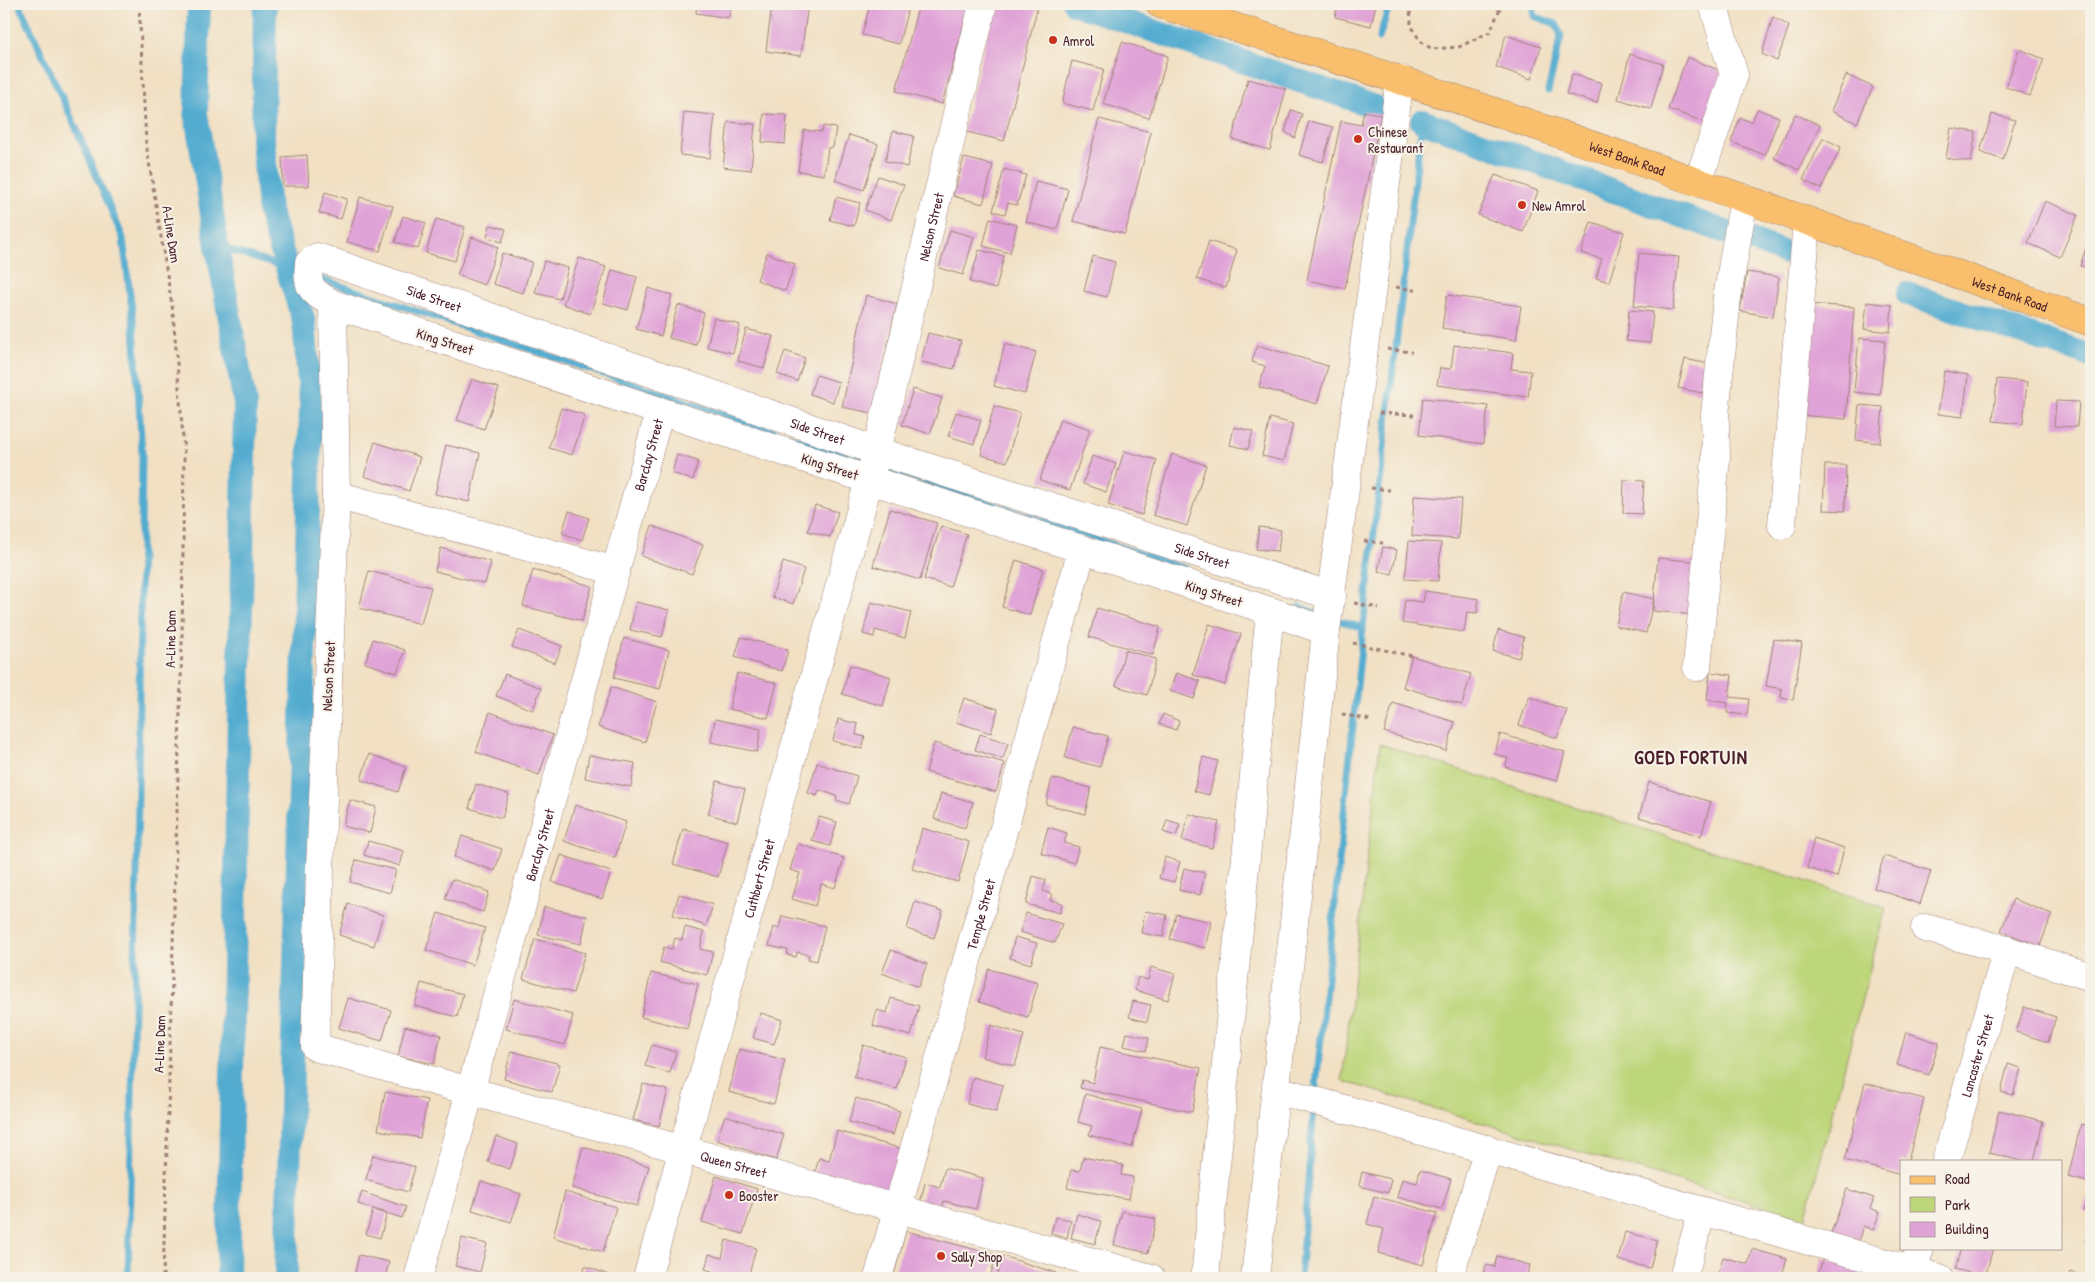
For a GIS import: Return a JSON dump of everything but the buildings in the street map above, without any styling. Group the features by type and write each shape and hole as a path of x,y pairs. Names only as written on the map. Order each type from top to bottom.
{"main road":[{"name":"West Bank Road","path":"1160,4 1400,79 1744,198 2091,322"}],"street":[{"name":"Nelson Street","path":"873,465 983,4"},
{"path":"1698,182 1734,75 1713,4"},
{"path":"1256,1278 1326,632 1343,600 1356,412 1400,79"},
{"path":"1697,667 1716,457 1715,415 1727,298 1744,198"},
{"path":"1782,525 1807,221"},
{"name":"Side Street","path":"308,270 317,257 873,465 1343,600"},
{"name":"King Street","path":"308,270 312,291 333,304 660,411 873,465 1082,550 1270,611 1326,632"},
{"name":"Nelson Street","path":"315,1047 320,869 336,495 333,304"},
{"name":"Barclay Street","path":"418,1278 660,411"},
{"name":"Cuthbert Street","path":"648,1278 873,465"},
{"path":"336,495 616,571"},
{"name":"Temple Street","path":"878,1278 1082,550"},
{"path":"1204,1278 1270,611"},
{"path":"1925,928 2007,950 2091,976"},
{"name":"Lancaster Street","path":"1946,1160 2007,950"},
{"name":"Queen Street","path":"315,1047 898,1208 1106,1273 1151,1278"},
{"path":"1277,1090 1488,1149 1702,1212 1915,1266 1940,1278"},
{"path":"1450,1278 1488,1149"},
{"path":"1683,1278 1702,1212"}],"path":[{"name":"A-Line Dam","path":"139,4 146,143 173,312 184,452 182,645 163,1278"},
{"path":"1410,4 1411,25 1420,41 1432,49 1460,47 1490,32 1502,4"},
{"path":"1356,412 1414,415"},
{"path":"1371,488 1390,490"},
{"path":"1364,541 1383,543"},
{"path":"1343,600 1379,608"},
{"path":"1353,643 1412,656"},
{"path":"1339,714 1370,720"}],"green space":[{"path":"1380,744 1886,907 1805,1219 1342,1081"}],"waterway":[{"path":"19,4 76,128 123,238 134,326 142,453 137,872 128,1278"},
{"path":"199,4 196,114 245,404 228,1278"},
{"path":"265,4 263,139 269,210 304,322 311,405 286,1278"},
{"path":"1075,4 1381,109"},
{"path":"1379,38 1390,4"},
{"path":"1534,4 1534,16 1556,24 1561,36 1548,91"},
{"path":"1315,1096 1363,628 1422,121"},
{"path":"1422,121 1726,232"},
{"path":"1746,238 1786,253"},
{"path":"217,246 302,273"},
{"path":"315,277 869,463"},
{"path":"1908,294 2091,356"},
{"path":"879,466 1186,569"},
{"path":"1299,607 1322,615"},
{"path":"1334,619 1363,628"},
{"path":"1300,1278 1314,1107"}],"place":[{"name":"Amrol","path":"1053,40"},
{"name":"Chinese Restaurant","path":"1358,139"},
{"name":"New Amrol","path":"1522,205"},
{"name":"Booster","path":"729,1195"},
{"name":"Sally Shop","path":"941,1256"}],"district":[{"name":"GOED FORTUIN","path":"1691,757"}]}
